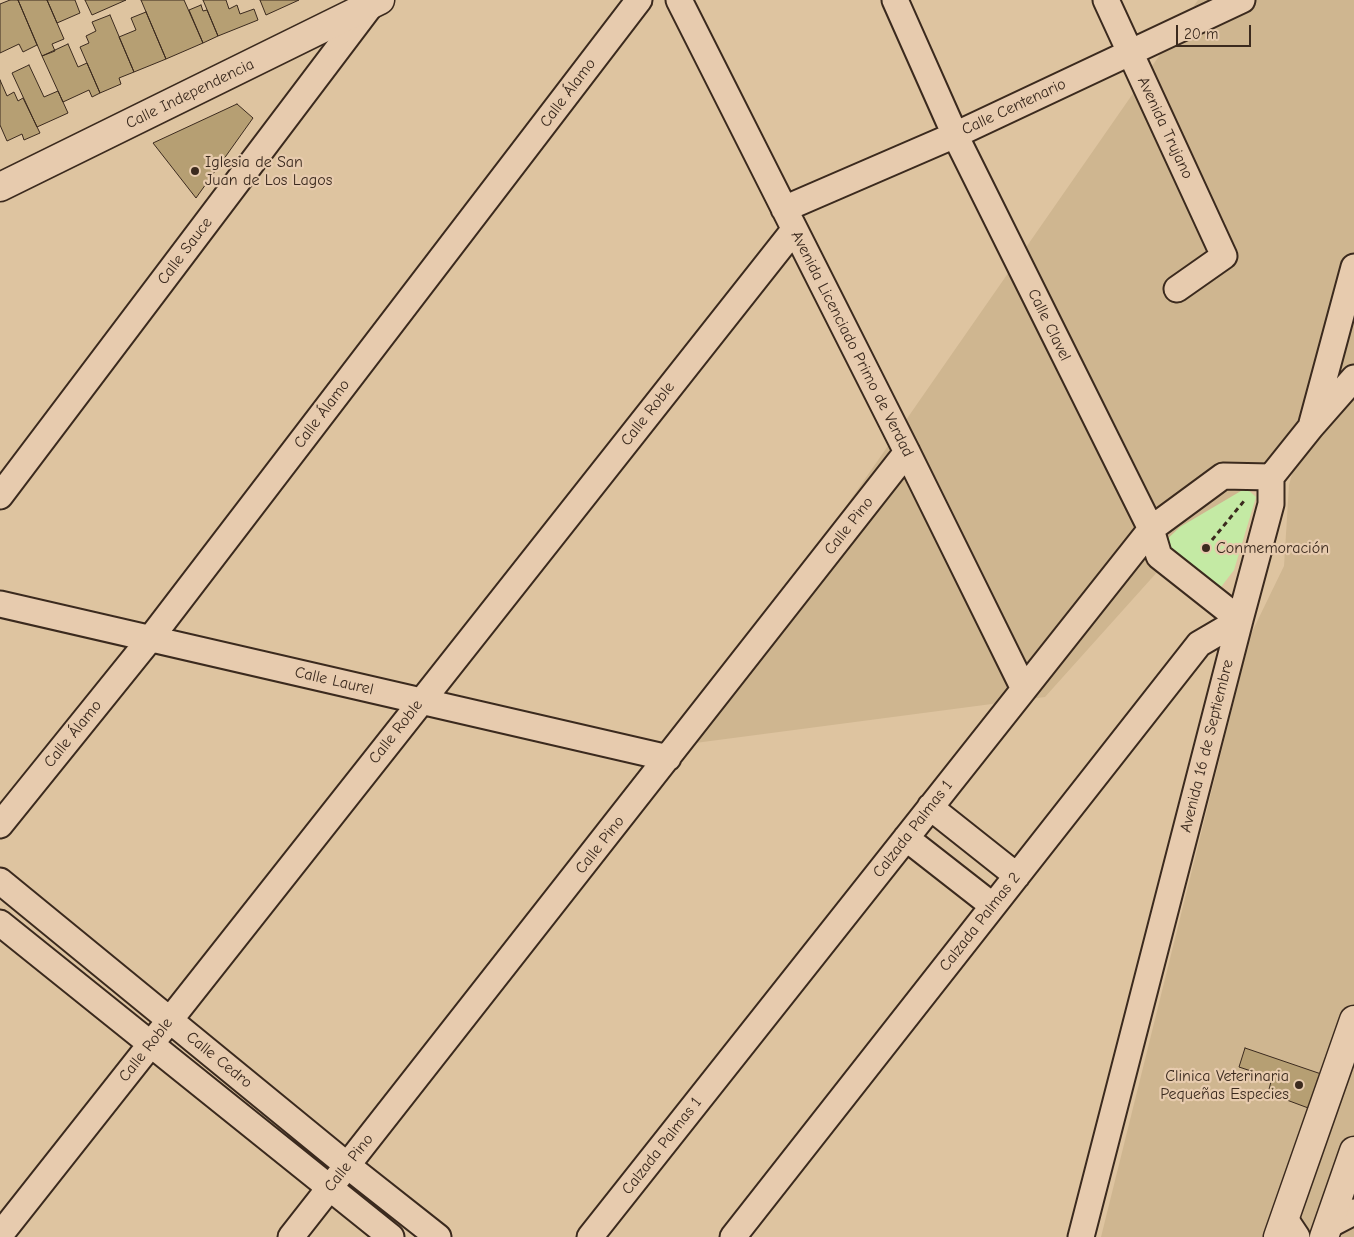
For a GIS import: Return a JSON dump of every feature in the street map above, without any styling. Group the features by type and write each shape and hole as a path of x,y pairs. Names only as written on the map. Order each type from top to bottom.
{"main road":[{"name":"Calle Independencia","path":"0,187 375,2"},
{"path":"1287,1231 1354,1020"},
{"path":"1326,1231 1354,1151"}],"street":[{"name":"Calle Álamo","path":"0,825 150,639 639,0"},
{"name":"Avenida Licenciado Primo de Verdad","path":"679,0 1024,689"},
{"name":"Calle Clavel","path":"895,0 955,135 1151,529 1159,556 1240,620"},
{"name":"Avenida Trujano","path":"1106,0 1224,256 1177,288"},
{"name":"Calle Centenario","path":"789,220 955,135 1242,0"},
{"name":"Calle Sauce","path":"0,496 375,2"},
{"name":"Calle Roble","path":"0,1235 420,701 789,220"},
{"path":"1311,428 1354,267"},
{"path":"1271,477 1354,378"},
{"name":"Calle Pino","path":"292,1237 907,452"},
{"name":"Calzada Palmas 1","path":"590,1237 1151,529 1223,476 1271,477"},
{"name":"Avenida 16 de Septiembre","path":"1081,1237 1271,504 1271,477"},
{"name":"Calle Laurel","path":"0,604 668,758"},
{"name":"Calzada Palmas 2","path":"733,1237 1199,644 1240,620"},
{"path":"930,807 1017,876"},
{"path":"906,838 993,906"},
{"name":"Calle Cedro","path":"0,881 348,1166 438,1237"},
{"name":"Calle Cedro","path":"0,923 391,1237"},
{"path":"1326,1231 1354,1212"}],"path":[{"path":"1212,540 1248,496"}],"shaded area":[{"path":"1198,0 1354,0 1354,1237 1101,1237 1250,636 1284,566 1289,485 1302,438 1159,570 1045,697 680,745"}],"green space":[{"path":"1246,488 1256,497 1234,570 1221,587 1163,543 1180,527"}],"building":[{"path":"10,0 18,0 37,45 23,52 19,44 0,53 0,4"},
{"path":"18,0 47,0 64,39 52,44 55,51 42,56"},
{"path":"47,0 75,0 80,13 57,23"},
{"path":"85,0 126,0 92,15"},
{"path":"141,0 184,0 203,43 166,59"},
{"path":"203,0 226,0 229,9 237,5 240,14 254,9 258,20 218,36"},
{"path":"260,0 299,0 266,15"},
{"path":"201,5 203,11 207,10 218,36 203,43 189,10"},
{"path":"146,12 166,59 134,72 119,37 136,30 131,18"},
{"path":"110,15 134,72 119,78 121,84 100,93 80,47 89,43 86,36 96,31 92,22"},
{"path":"68,44 78,67 87,63 100,93 92,97 89,90 63,102 42,56"},
{"path":"29,65 44,97 58,91 68,113 37,127 12,73"},
{"path":"0,80 7,96 14,92 18,101 23,98 40,133 24,140 22,134 7,141 0,125"},
{"name":"Iglesia de San Juan de Los Lagos","path":"237,104 253,118 196,198 153,143"},
{"name":"Clinica Veterinaria Pequeñas Especies","path":"1245,1048 1330,1077 1319,1112 1268,1093 1272,1078 1239,1067"}],"place":[{"name":"Iglesia de San Juan de Los Lagos","path":"195,171"},
{"name":"Conmemoración","path":"1206,548"},
{"name":"Clinica Veterinaria Pequeñas Especies","path":"1299,1085"}]}
